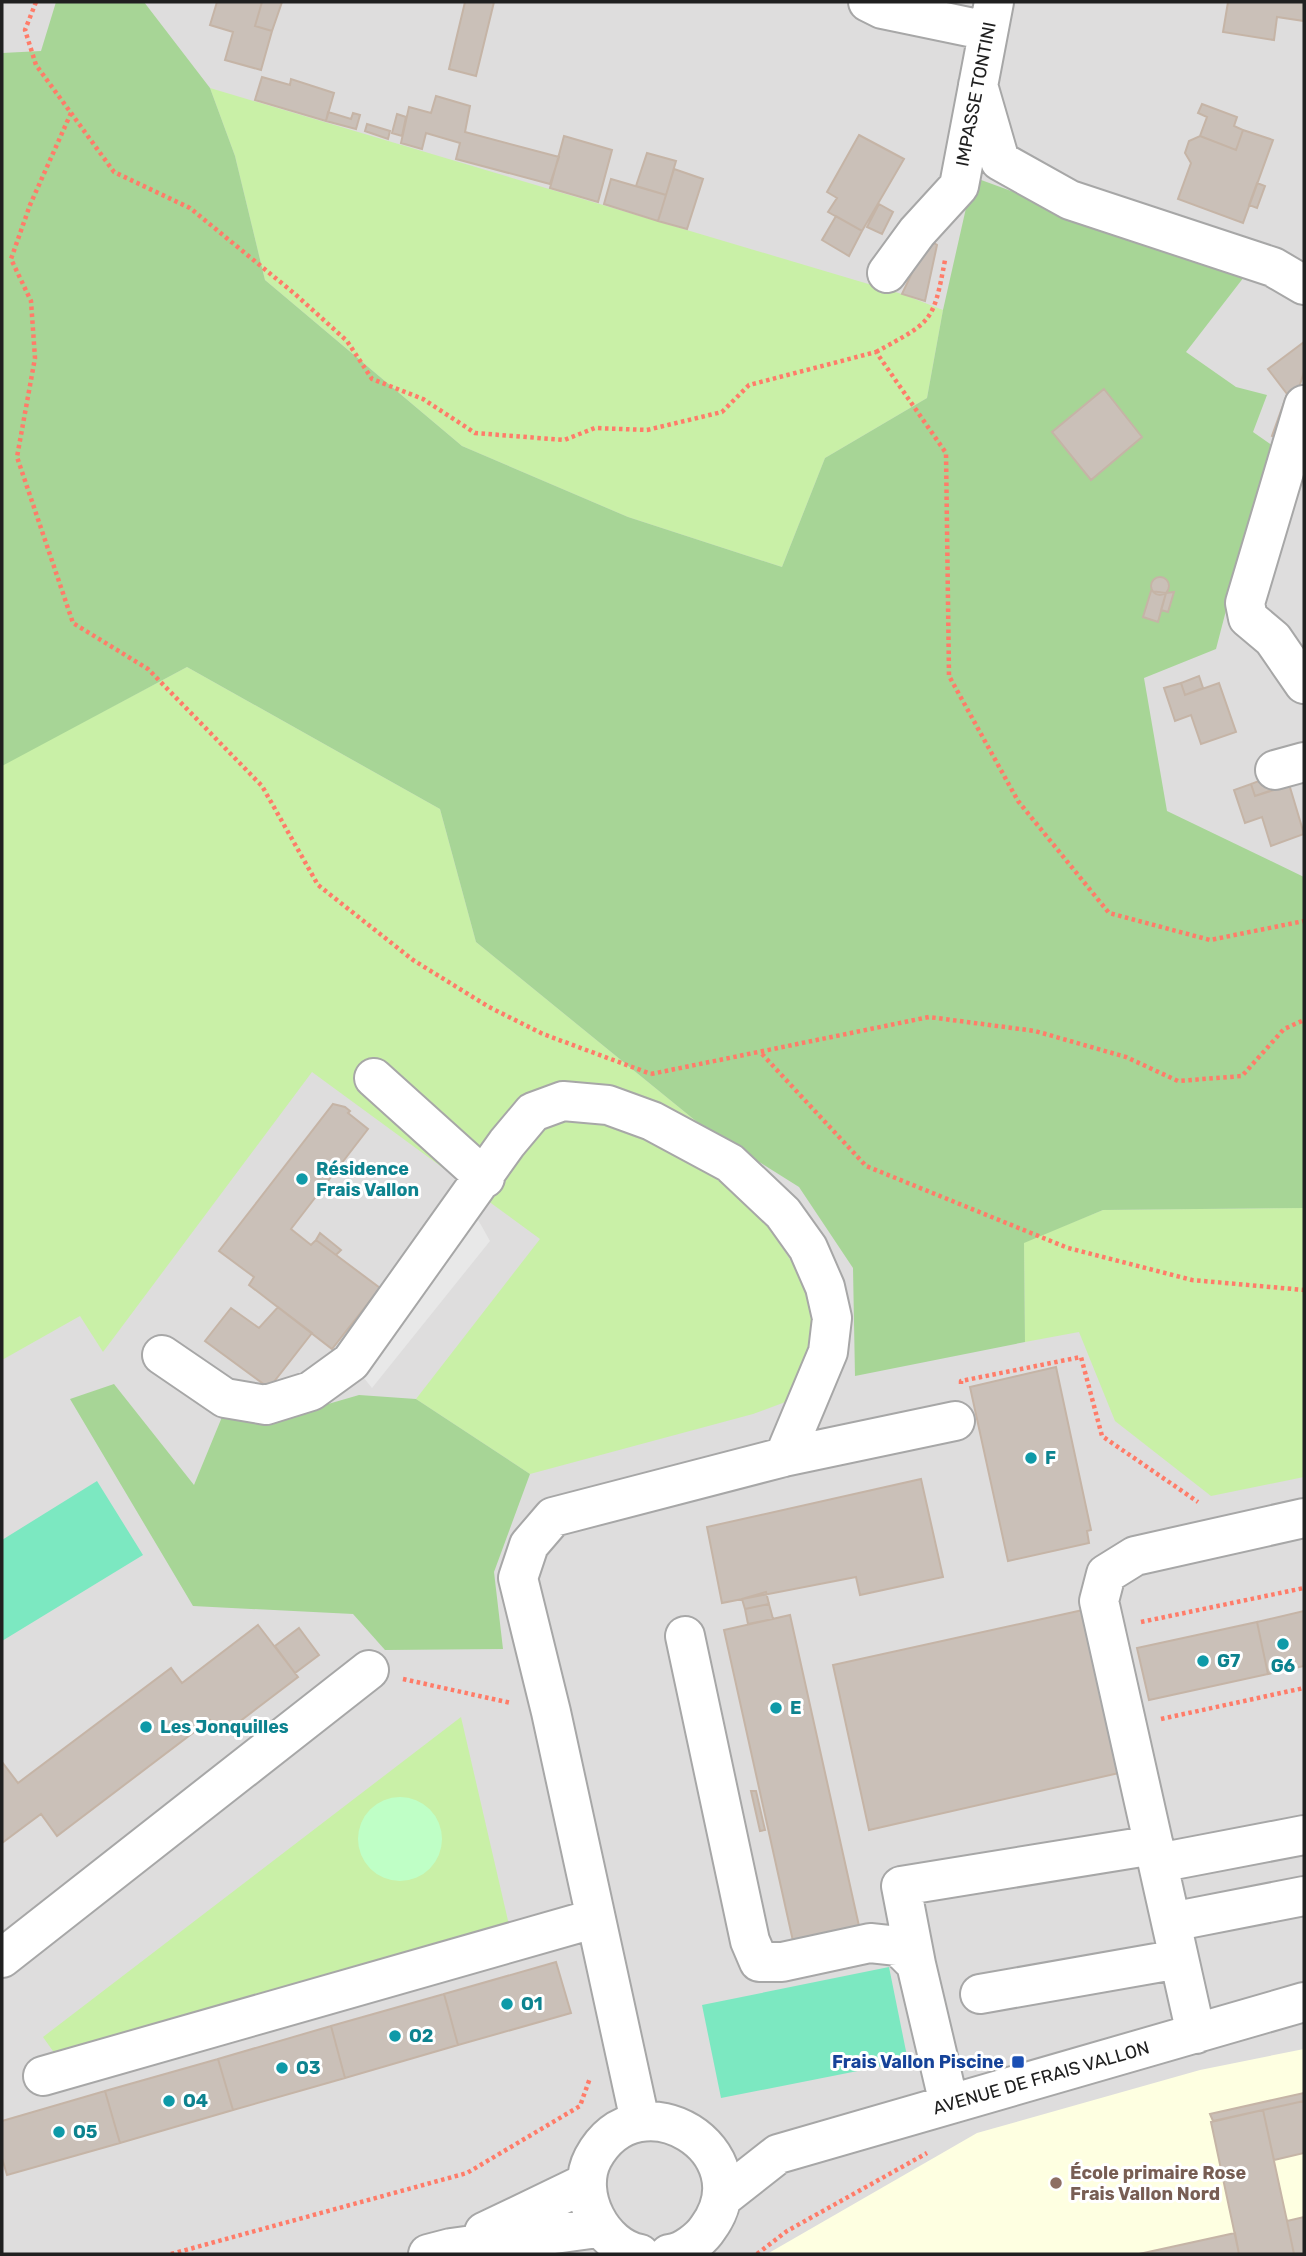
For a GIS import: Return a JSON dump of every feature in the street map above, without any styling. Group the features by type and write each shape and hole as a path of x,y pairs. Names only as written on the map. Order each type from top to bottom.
{"street":[{"path":"868,2 882,9 991,16"},
{"name":"IMPASSE TONTINI","path":"887,273 917,232 959,186 991,16"},
{"path":"978,85 1000,161 1070,200 1289,276 1304,307"},
{"path":"1304,405 1245,603 1248,618 1273,639 1304,684"},
{"path":"374,1078 485,1178"},
{"path":"162,1356 225,1398 266,1405 311,1391 351,1362 485,1178 507,1143 533,1112 563,1101 608,1105 652,1121 730,1163 783,1213 808,1248 825,1287 832,1318 828,1352 784,1457"},
{"path":"640,2122 593,1919 551,1712 518,1578 529,1545 553,1517 784,1457 955,1421"},
{"path":"1196,2034 1099,1601 1105,1574 1135,1556 1304,1518"},
{"path":"685,1636 750,1941 758,1962 782,1962 870,1943 886,1943 898,1947 916,1964"},
{"path":"2,1958 369,1670"},
{"path":"949,2105 901,1886 1304,1835"},
{"path":"1171,1922 1304,1896"},
{"path":"43,2076 593,1919"},
{"path":"980,1994 1179,1959"},
{"name":"AVENUE DE FRAIS VALLON","path":"722,2198 778,2154 1304,2002"},
{"path":"439,2251 623,2247 586,2183 593,2158 614,2133 640,2122 656,2120 688,2129 707,2145 719,2166 722,2198 715,2219 701,2245 669,2254"},
{"name":"AVENUE DE FRAIS VALLON","path":"707,2145 778,2154"},
{"path":"439,2251 586,2183"}],"path":[{"path":"36,2 25,30 36,65 114,172 190,208 295,294 347,341 372,379 423,399 475,433 564,440 595,428 647,430 722,412 749,385 876,352 922,327 937,307"},
{"path":"71,113 30,205 11,259 31,301 36,358 17,457 74,623 148,668 262,786 318,885 413,960 489,1007 543,1034 651,1074 762,1054 929,1017 1035,1031 1126,1058 1178,1082 1242,1076 1284,1029 1304,1020"},
{"path":"876,352 946,453 949,676 1018,801 1109,913 1210,940 1304,921"},
{"path":"762,1054 866,1166 1068,1248 1192,1280 1304,1290"},
{"path":"651,1074 652,1121"},
{"path":"955,1421 961,1381 1081,1357 1102,1436 1180,1488"},
{"path":"1105,1629 1304,1588"},
{"path":"369,1670 551,1712"},
{"path":"1127,1726 1304,1688"},
{"path":"171,2254 467,2173 580,2106 593,2070"},
{"path":"757,2254 787,2231 938,2147"}],"shaded area":[{"path":"2,2 1304,2 1304,2254 2,2254"},
{"path":"468,1202 490,1241 372,1388 351,1362"},
{"name":"École primaire Rose Frais Vallon Nord","path":"1304,2049 1304,2254 767,2254 977,2133 1200,2070"}],"green space":[{"path":"56,2 144,2 210,88 235,156 265,280 462,446 628,517 782,567 825,458 927,398 943,310 973,177 1244,277 1186,352 1236,387 1267,395 1253,432 1279,450 1236,572 1216,649 1144,678 1167,811 1304,877 1304,1208 1103,1210 1024,1243 1025,1342 855,1376 853,1268 799,1187 702,1126 476,942 440,809 187,667 2,766 2,53 41,51"},
{"path":"210,88 902,294 943,310 927,398 825,458 782,567 628,517 462,446 265,280 235,156"},
{"path":"187,667 440,809 476,942 702,1126 795,1267 818,1325 808,1370 788,1401 753,1414 530,1474 416,1399 540,1239 312,1072 103,1352 80,1316 2,1360 2,765"},
{"path":"1304,1208 1304,1477 1211,1496 1115,1421 1079,1332 1025,1342 1024,1242 1103,1210"},
{"path":"114,1384 194,1485 222,1417 273,1420 359,1395 416,1399 530,1474 494,1572 503,1649 385,1650 353,1614 193,1606 70,1399"},
{"path":"97,1481 143,1555 2,1641 2,1540"},
{"path":"461,1717 509,1925 55,2054 43,2037"},
{"path":"400,1797 416,1800 430,1809 439,1823 442,1839 439,1855 430,1869 416,1878 400,1881 384,1878 370,1869 361,1855 358,1839 361,1823 370,1809 384,1800"},
{"path":"889,1967 908,2061 721,2098 702,2005"}],"building":[{"path":"217,2 262,2 255,26 272,31 261,70 225,60 233,32 210,25"},
{"path":"262,2 282,2 272,31 255,26"},
{"path":"465,2 494,2 476,76 449,69"},
{"path":"1228,2 1304,2 1304,21 1277,17 1274,40 1223,32"},
{"path":"262,77 290,85 291,79 334,93 326,121 255,100"},
{"path":"436,96 470,106 465,132 559,157 550,184 456,159 460,143 426,133 422,149 401,143 409,107 431,113"},
{"path":"1202,104 1237,117 1234,126 1243,130 1236,150 1200,136 1207,117 1198,113"},
{"path":"328,112 351,119 353,113 360,115 356,129 326,121"},
{"path":"397,114 406,117 402,136 392,133"},
{"path":"367,124 390,131 388,139 365,131"},
{"path":"1243,130 1273,140 1243,223 1178,199 1191,163 1185,153 1189,141 1200,136 1236,150"},
{"path":"859,135 904,159 862,231 828,212 837,198 827,192"},
{"path":"564,136 612,150 598,202 550,188"},
{"path":"647,153 676,161 666,195 636,186"},
{"path":"674,169 703,179 687,229 658,221"},
{"path":"611,179 666,195 658,221 604,204"},
{"path":"1257,183 1265,186 1257,208 1249,205"},
{"path":"879,204 893,212 882,234 867,227"},
{"path":"836,216 862,231 849,256 822,240"},
{"path":"928,239 937,245 925,301 902,294"},
{"path":"1304,342 1304,372 1282,440 1272,436 1287,394 1268,369"},
{"path":"1104,389 1142,437 1091,480 1052,432"},
{"path":"1160,577 1166,580 1169,586 1166,592 1160,595 1154,592 1151,586 1154,580"},
{"path":"1151,591 1166,593 1158,622 1143,617"},
{"path":"1174,592 1168,612 1161,610 1166,593"},
{"path":"1199,676 1203,688 1185,695 1181,683"},
{"path":"1181,683 1185,695 1219,683 1236,732 1201,744 1191,715 1175,721 1164,688"},
{"path":"1269,777 1274,790 1255,796 1251,784"},
{"path":"1251,784 1255,796 1289,784 1304,834 1271,846 1262,817 1245,823 1234,790"},
{"name":"Résidence Frais Vallon","path":"333,1104 345,1107 350,1111 348,1113 368,1129 291,1229 311,1245 316,1240 380,1288 332,1349 249,1285 254,1277 219,1251"},
{"path":"320,1233 341,1250 336,1255 316,1240"},
{"path":"278,1307 312,1333 269,1388 205,1341 231,1308 259,1328"},
{"name":"F","path":"1056,1367 1091,1530 1087,1531 1089,1543 1008,1561 970,1387"},
{"path":"921,1479 943,1577 860,1595 856,1577 722,1603 707,1527"},
{"path":"766,1592 769,1604 745,1609 742,1599"},
{"path":"769,1604 773,1619 748,1624 745,1609"},
{"path":"1083,1610 1119,1773 869,1830 833,1665"},
{"name":"G6","path":"1304,1611 1304,1666 1268,1674 1257,1622"},
{"name":"E","path":"790,1615 859,1926 793,1941 724,1630"},
{"name":"G7","path":"1257,1622 1268,1674 1149,1700 1137,1648"},
{"name":"Les Jonquilles","path":"258,1625 298,1677 222,1735 210,1720 57,1836 41,1814 2,1843 2,1762 18,1783 171,1668 182,1683"},
{"path":"299,1628 319,1655 295,1673 275,1646"},
{"path":"751,1791 756,1791 765,1830 760,1831"},
{"name":"O1","path":"556,1962 571,2013 458,2045 444,1994"},
{"name":"O2","path":"444,1994 458,2045 345,2078 331,2026"},
{"name":"O3","path":"331,2026 345,2078 233,2110 218,2059"},
{"name":"O4","path":"218,2059 233,2110 120,2143 105,2091"},
{"name":"O5","path":"105,2091 120,2143 7,2175 2,2158 2,2121"},
{"path":"1304,2093 1304,2101 1213,2121 1210,2114"},
{"path":"1304,2101 1304,2153 1274,2160 1263,2110"},
{"path":"1263,2110 1294,2254 1239,2254 1211,2122"},
{"path":"1304,2217 1304,2254 1294,2254 1287,2221"},
{"path":"1235,2233 1239,2254 1139,2254"}],"place":[{"name":"Résidence Frais Vallon","path":"302,1179"},
{"name":"F","path":"1031,1458"},
{"name":"G6","path":"1283,1644"},
{"name":"G7","path":"1203,1661"},
{"name":"E","path":"776,1708"},
{"name":"Les Jonquilles","path":"146,1727"},
{"name":"O1","path":"507,2004"},
{"name":"O2","path":"395,2036"},
{"name":"Frais Vallon Piscine","path":"1018,2062"},
{"name":"O3","path":"282,2068"},
{"name":"O4","path":"169,2101"},
{"name":"O5","path":"59,2132"},
{"name":"École primaire Rose Frais Vallon Nord","path":"1056,2183"}]}
